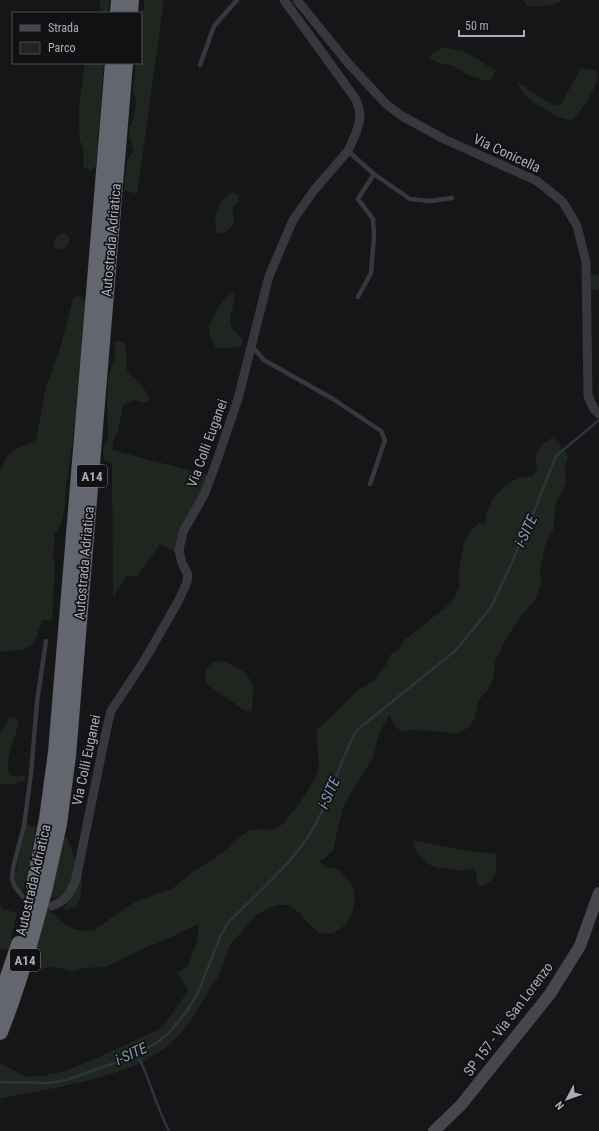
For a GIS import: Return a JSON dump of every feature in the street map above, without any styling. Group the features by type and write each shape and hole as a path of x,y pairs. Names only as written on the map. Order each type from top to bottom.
{"highway":[{"path":"118,12 119,0"},
{"path":"130,12 131,0"},
{"name":"Autostrada Adriatica","path":"0,1032 26,959 40,886 56,752 114,64"},
{"name":"Autostrada Adriatica","path":"0,1001 40,886 57,830 68,756 125,64"}],"main road":[{"name":"SP 157 - Via San Lorenzo","path":"434,1131 461,1105 550,994 580,946 599,893"}],"street":[{"name":"Via Colli Euganei","path":"52,906 64,900 70,893 76,879 111,711 144,661 179,600 187,582 188,575 182,563 179,550 183,532 204,494 238,399 269,276 293,220 315,189 348,151 360,119 359,108 355,98 284,0"},
{"name":"Via Conicella","path":"297,0 348,63 386,104 402,116 444,139 537,181 562,202 577,226 586,262 588,396 596,410"}],"lane":[{"path":"200,64 214,26 237,0"},
{"path":"348,151 374,174 410,199 430,201 452,198"},
{"path":"358,297 371,273 374,236 373,219 358,199 374,174"},
{"path":"251,345 264,360 333,399 381,431 385,440 370,484"},
{"path":"23,897 19,894 12,879 13,868 24,826 31,774 37,702 46,641"}],"green space":[{"path":"99,0 109,0 108,12 101,12"},
{"path":"145,0 164,0 137,194 124,190 127,161 134,151 129,136 136,102 133,89 136,64 142,64 142,16"},
{"path":"523,0 563,0 550,5 527,6"},
{"path":"444,47 464,51 496,71 492,78 488,81 467,75 454,66 436,62 429,57 434,52"},
{"path":"85,64 104,64 96,166 91,170 84,168 84,151 80,140 79,107"},
{"path":"581,68 594,70 598,73 597,80 589,98 572,120 552,114 533,102 519,87 518,82 552,105 561,104"},
{"path":"233,192 238,195 239,201 233,208 234,224 227,231 217,234 215,222 220,204 223,199"},
{"path":"64,233 67,235 69,242 62,250 54,248 56,238"},
{"path":"591,274 599,276 599,289 590,291"},
{"path":"232,292 235,294 235,299 230,323 234,331 243,340 242,345 216,349 210,333 210,324 222,302"},
{"path":"77,296 82,297 85,302 75,422 66,486 65,508 58,531 54,533 55,542 53,554 55,566 52,621 42,620 35,642 25,649 0,652 0,471 11,452 31,443 35,444 46,387 60,349 73,299"},
{"path":"115,342 123,342 126,347 127,371 140,383 150,398 146,403 133,400 123,405 118,431 114,439 112,450 211,476 179,533 175,544 176,556 172,550 160,544 137,577 128,575 113,597 112,464 104,460 103,449 108,436 108,380 115,356"},
{"path":"553,438 568,456 565,467 566,483 561,495 556,501 553,531 546,542 544,550 540,572 541,583 536,598 516,623 495,661 494,677 488,690 478,701 475,718 469,727 458,734 411,730 402,732 397,728 389,715 379,734 373,758 344,804 333,850 319,861 327,868 338,869 351,883 354,889 355,896 353,911 346,924 341,929 333,933 319,933 300,913 289,905 278,905 256,915 230,945 218,977 192,1019 181,1033 165,1048 143,1062 157,1103 170,1131 168,1131 156,1105 141,1063 124,1070 90,1080 1,1098 0,1105 0,1063 27,1077 42,1076 68,1070 158,1030 164,1025 188,991 184,982 177,973 188,966 197,941 199,924 105,967 84,968 72,971 56,967 26,970 43,907 72,928 85,931 94,930 133,903 173,888 191,873 222,853 248,831 257,829 273,830 283,824 299,804 316,777 319,765 316,731 356,692 374,680 387,663 391,654 401,648 403,641 451,603 460,586 458,575 464,543 470,531 479,523 485,524 491,502 501,490 513,481 520,478 533,476 537,469 536,458 539,448"},
{"path":"216,661 232,665 242,671 250,679 253,690 252,710 247,712 206,684 206,670"},
{"path":"15,717 19,722 10,751 8,767 9,773 12,776 25,776 25,781 8,785 0,783 0,733 9,718"},
{"path":"27,822 30,827 36,826 30,862 22,895 16,888 14,878"},
{"path":"63,835 68,839 76,863 72,879 65,893 60,896 47,899"},
{"path":"412,840 456,849 496,854 496,873 492,880 483,886 478,884 476,880 477,874 473,869 462,871 437,868 428,864 416,852"},
{"path":"82,869 81,898 76,907 63,910 74,894"},
{"path":"0,905 3,909 17,913 9,948 0,950"}],"waterway":[{"name":"i-SITE","path":"0,1082 50,1083 66,1080 137,1054 156,1043 169,1033 186,1012 197,995 220,937 227,924 284,867 313,829 325,805 356,731 456,650 491,607 535,509 556,456 599,420"},
{"path":"137,1054 169,1131"}]}
